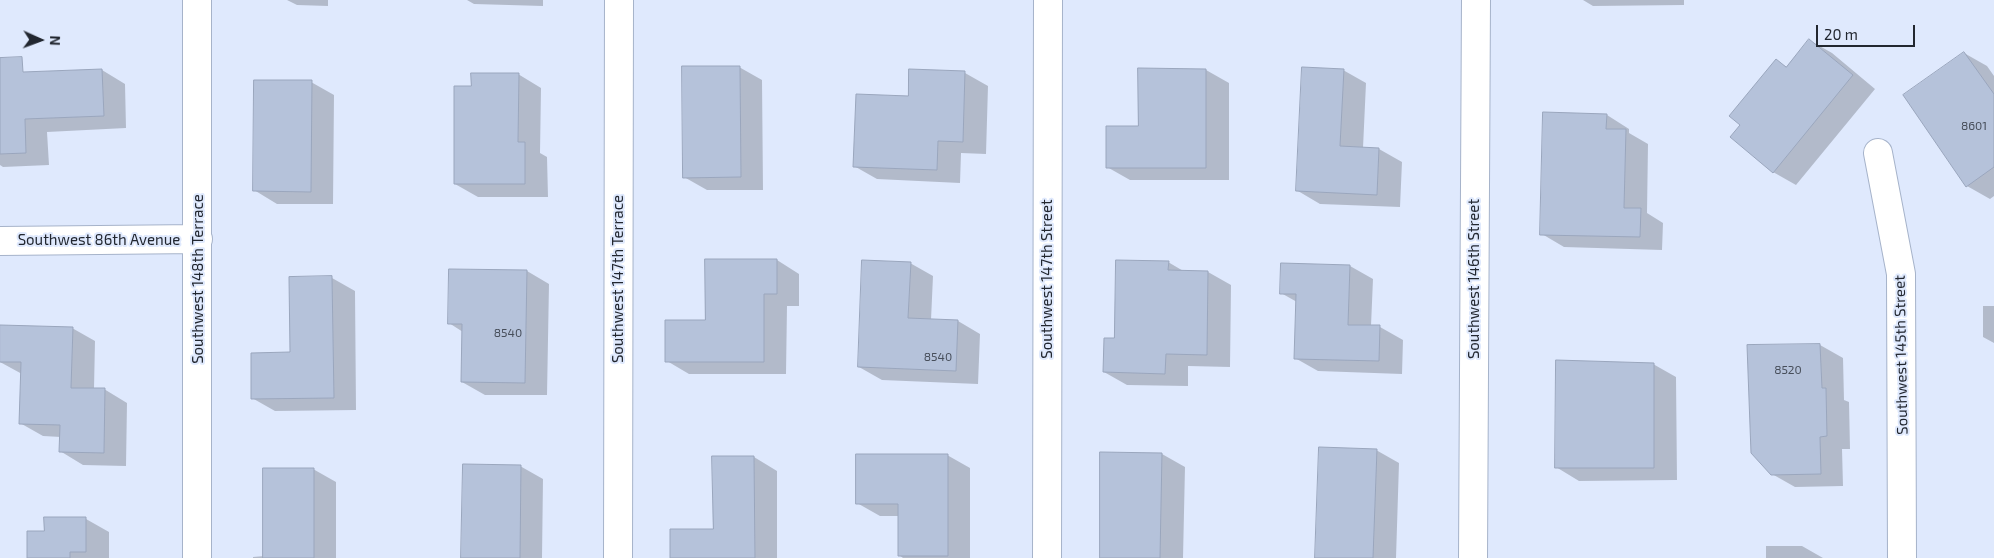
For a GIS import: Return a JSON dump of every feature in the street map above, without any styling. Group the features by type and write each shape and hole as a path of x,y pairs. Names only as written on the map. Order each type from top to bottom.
{"street":[{"name":"Southwest 148th Terrace","path":"196,558 197,0"},
{"name":"Southwest 147th Terrace","path":"618,558 619,0"},
{"name":"Southwest 147th Street","path":"1046,558 1048,0"},
{"name":"Southwest 146th Street","path":"1473,558 1476,0"},
{"name":"Southwest 145th Street","path":"1878,154 1901,274 1902,558"},
{"name":"Southwest 86th Avenue","path":"0,241 198,239"}],"building":[{"path":"1809,39 1853,75 1773,173 1730,137 1740,125 1729,116 1776,59 1786,67"},
{"path":"1964,52 1994,94 1994,167 1966,187 1903,95"},
{"path":"22,57 23,72 102,69 104,116 25,119 26,153 0,154 0,58"},
{"path":"682,66 740,66 741,177 683,178"},
{"path":"1302,67 1344,69 1340,146 1379,148 1377,195 1296,191"},
{"path":"1138,68 1206,69 1206,168 1106,168 1106,126 1138,126"},
{"path":"909,69 965,71 963,142 938,141 937,170 853,167 856,94 908,96"},
{"path":"471,73 519,73 518,142 525,142 525,184 454,184 454,86 471,86"},
{"path":"254,80 312,80 311,192 253,191"},
{"path":"1543,112 1607,114 1606,129 1626,129 1624,208 1641,208 1640,237 1540,235"},
{"path":"705,259 777,259 777,294 764,294 764,362 665,362 665,320 705,320"},
{"path":"862,260 911,262 908,318 958,320 956,371 858,367"},
{"path":"1116,260 1169,261 1168,270 1208,271 1207,355 1166,354 1165,374 1103,372 1104,338 1114,338"},
{"path":"1281,263 1350,265 1348,325 1380,325 1379,361 1294,359 1296,294 1280,294"},
{"path":"449,269 527,270 525,383 461,382 462,324 448,324"},
{"path":"332,276 334,398 251,399 251,353 290,352 289,277"},
{"path":"0,325 73,327 71,388 105,388 104,453 59,452 60,425 19,424 21,362 0,362"},
{"path":"1820,344 1822,388 1826,388 1827,436 1820,437 1821,474 1771,475 1751,453 1747,345"},
{"path":"1556,360 1654,363 1654,468 1555,468"},
{"path":"1319,447 1377,449 1373,558 1315,558"},
{"path":"1100,452 1162,453 1160,558 1100,558"},
{"path":"856,454 948,454 948,556 898,556 898,504 856,504"},
{"path":"712,456 754,456 755,558 670,558 670,529 713,529"},
{"path":"463,464 521,465 520,558 461,558"},
{"path":"263,468 314,468 314,558 263,558"},
{"path":"44,517 86,517 86,552 70,552 70,558 27,558 27,531 44,531"}]}
